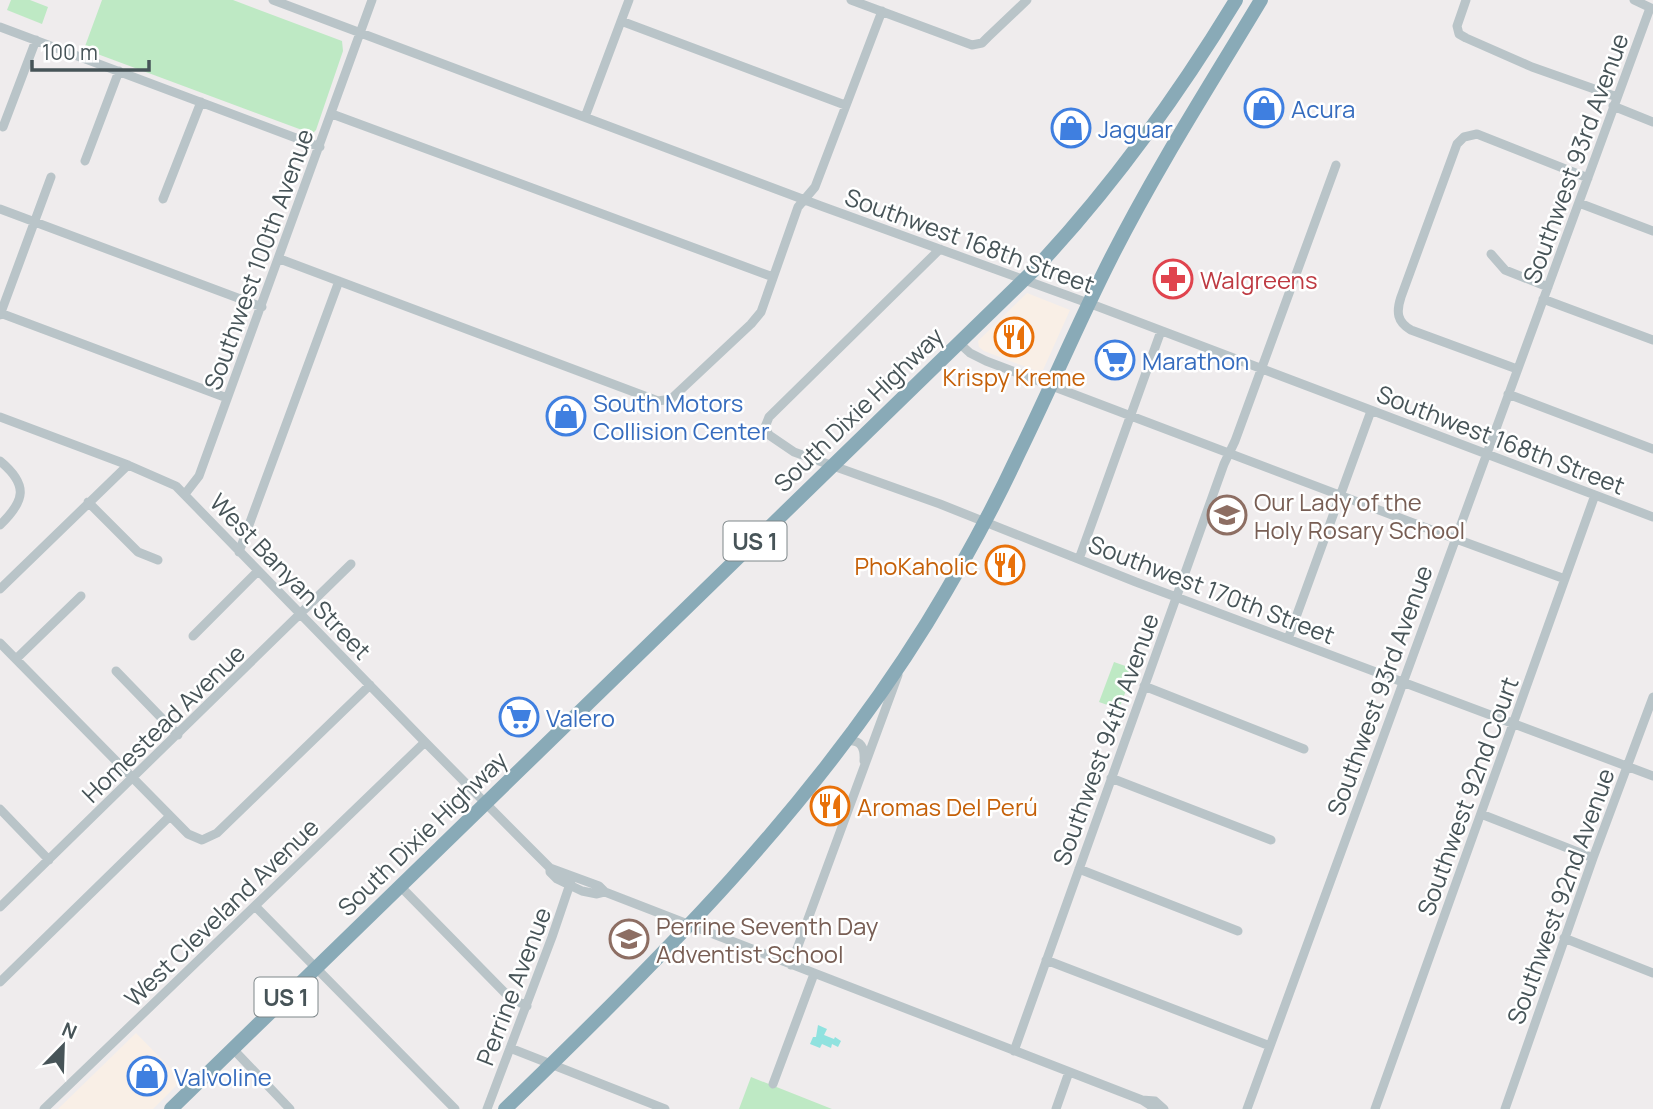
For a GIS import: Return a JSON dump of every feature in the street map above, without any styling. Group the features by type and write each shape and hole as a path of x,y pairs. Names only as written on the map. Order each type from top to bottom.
{"highway":[{"name":"South Dixie Highway","path":"171,1109 1024,279 1094,204 1159,120 1236,0"},
{"path":"505,1109 690,925 780,826 847,741 903,659 984,523 1088,303 1132,217 1253,7 1261,0"},
{"path":"1159,120 1180,134"}],"street":[{"name":"Southwest 168th Street","path":"273,0 804,200 1024,279 1653,517"},
{"name":"Southwest 100th Avenue","path":"184,494 199,476 372,0"},
{"path":"585,117 629,0"},
{"path":"851,0 966,44 978,44 988,37 1027,0"},
{"path":"1466,0 1457,26 1459,34 1615,102 1653,122"},
{"path":"1634,0 1652,9"},
{"name":"Southwest 93rd Avenue","path":"1247,1109 1615,102 1652,9"},
{"path":"280,259 662,402 675,397 755,320 764,307 772,277 799,207 815,187 882,11"},
{"path":"621,21 845,105"},
{"path":"0,27 320,147"},
{"path":"3,127 36,40"},
{"path":"85,161 119,71"},
{"path":"163,200 201,102"},
{"path":"332,114 772,277"},
{"path":"1517,369 1410,330 1401,323 1397,312 1457,144 1467,135 1479,135 1588,177"},
{"name":"Southwest 94th Avenue","path":"1014,1051 1144,687 1336,165"},
{"path":"51,177 0,313 227,398"},
{"path":"1579,203 1653,231"},
{"path":"0,209 262,307"},
{"name":"Southwest 170th Street","path":"940,249 772,414 765,427 769,435 794,452 1653,776"},
{"path":"1491,254 1505,270 1548,287"},
{"path":"239,552 339,281"},
{"path":"1544,299 1653,340"},
{"path":"1079,559 1161,331"},
{"path":"959,343 977,357 1565,579"},
{"path":"1508,394 1653,449"},
{"path":"1288,639 1371,411"},
{"name":"West Banyan Street","path":"0,417 169,482 184,494 550,868 550,872 569,886"},
{"path":"0,461 14,475 20,495 17,508 0,526"},
{"path":"0,589 128,465"},
{"name":"Southwest 92nd Court","path":"1375,1109 1595,495"},
{"path":"89,502 138,552 158,560"},
{"name":"Homestead Avenue","path":"0,907 351,564"},
{"path":"193,636 258,572"},
{"path":"16,659 81,596"},
{"path":"0,643 188,834 202,840 217,833 370,685"},
{"path":"791,965 903,659"},
{"path":"116,671 178,735"},
{"path":"1144,687 1304,749"},
{"name":"Southwest 92nd Avenue","path":"1505,1109 1564,938 1653,697"},
{"path":"847,741 853,740 862,744 865,750 864,764"},
{"name":"West Cleveland Avenue","path":"44,1109 425,742"},
{"path":"1111,778 1271,840"},
{"path":"0,809 49,860"},
{"path":"1481,814 1593,858"},
{"path":"0,982 170,816"},
{"path":"550,868 791,965 1142,1100 1156,1109"},
{"path":"1079,869 1238,931"},
{"name":"Perrine Avenue","path":"487,1109 527,1006 572,875"},
{"path":"400,886 510,998 527,1006"},
{"path":"569,886 590,894 606,892"},
{"path":"255,906 455,1109"},
{"path":"1564,938 1653,973"},
{"path":"1046,960 1270,1046"},
{"path":"773,1084 814,974"},
{"path":"510,1048 664,1109"},
{"path":"233,1049 290,1109"},
{"path":"1056,1109 1069,1072"},
{"path":"1142,1100 1153,1100 1163,1109"}],"shaded area":[{"path":"1027,293 1070,310 1043,370 1039,372 984,351 979,347 978,341"},
{"path":"136,1033 182,1080 153,1109 58,1109"}],"green space":[{"path":"11,0 30,0 48,7 42,24 7,10"},
{"path":"102,0 233,0 342,41 343,51 316,130 313,133 302,130 84,49"},
{"path":"1114,662 1134,669 1119,709 1099,702"},
{"path":"751,1077 832,1109 739,1109"}],"water":[{"path":"818,1025 827,1029 824,1035 841,1041 838,1047 832,1044 831,1048 822,1044 820,1048 810,1044 813,1037 816,1037"}],"place":[{"name":"Acura","path":"1264,108"},
{"name":"Jaguar","path":"1071,128"},
{"name":"Walgreens","path":"1173,279"},
{"name":"Krispy Kreme","path":"1014,337"},
{"name":"Marathon","path":"1115,360"},
{"name":"South Motors Collision Center","path":"566,416"},
{"name":"Our Lady of the Holy Rosary School","path":"1227,515"},
{"name":"PhoKaholic","path":"1005,565"},
{"name":"Valero","path":"519,717"},
{"name":"Aromas Del Perú","path":"830,806"},
{"name":"Perrine Seventh Day Adventist School","path":"629,939"},
{"name":"Valvoline","path":"147,1076"}]}
